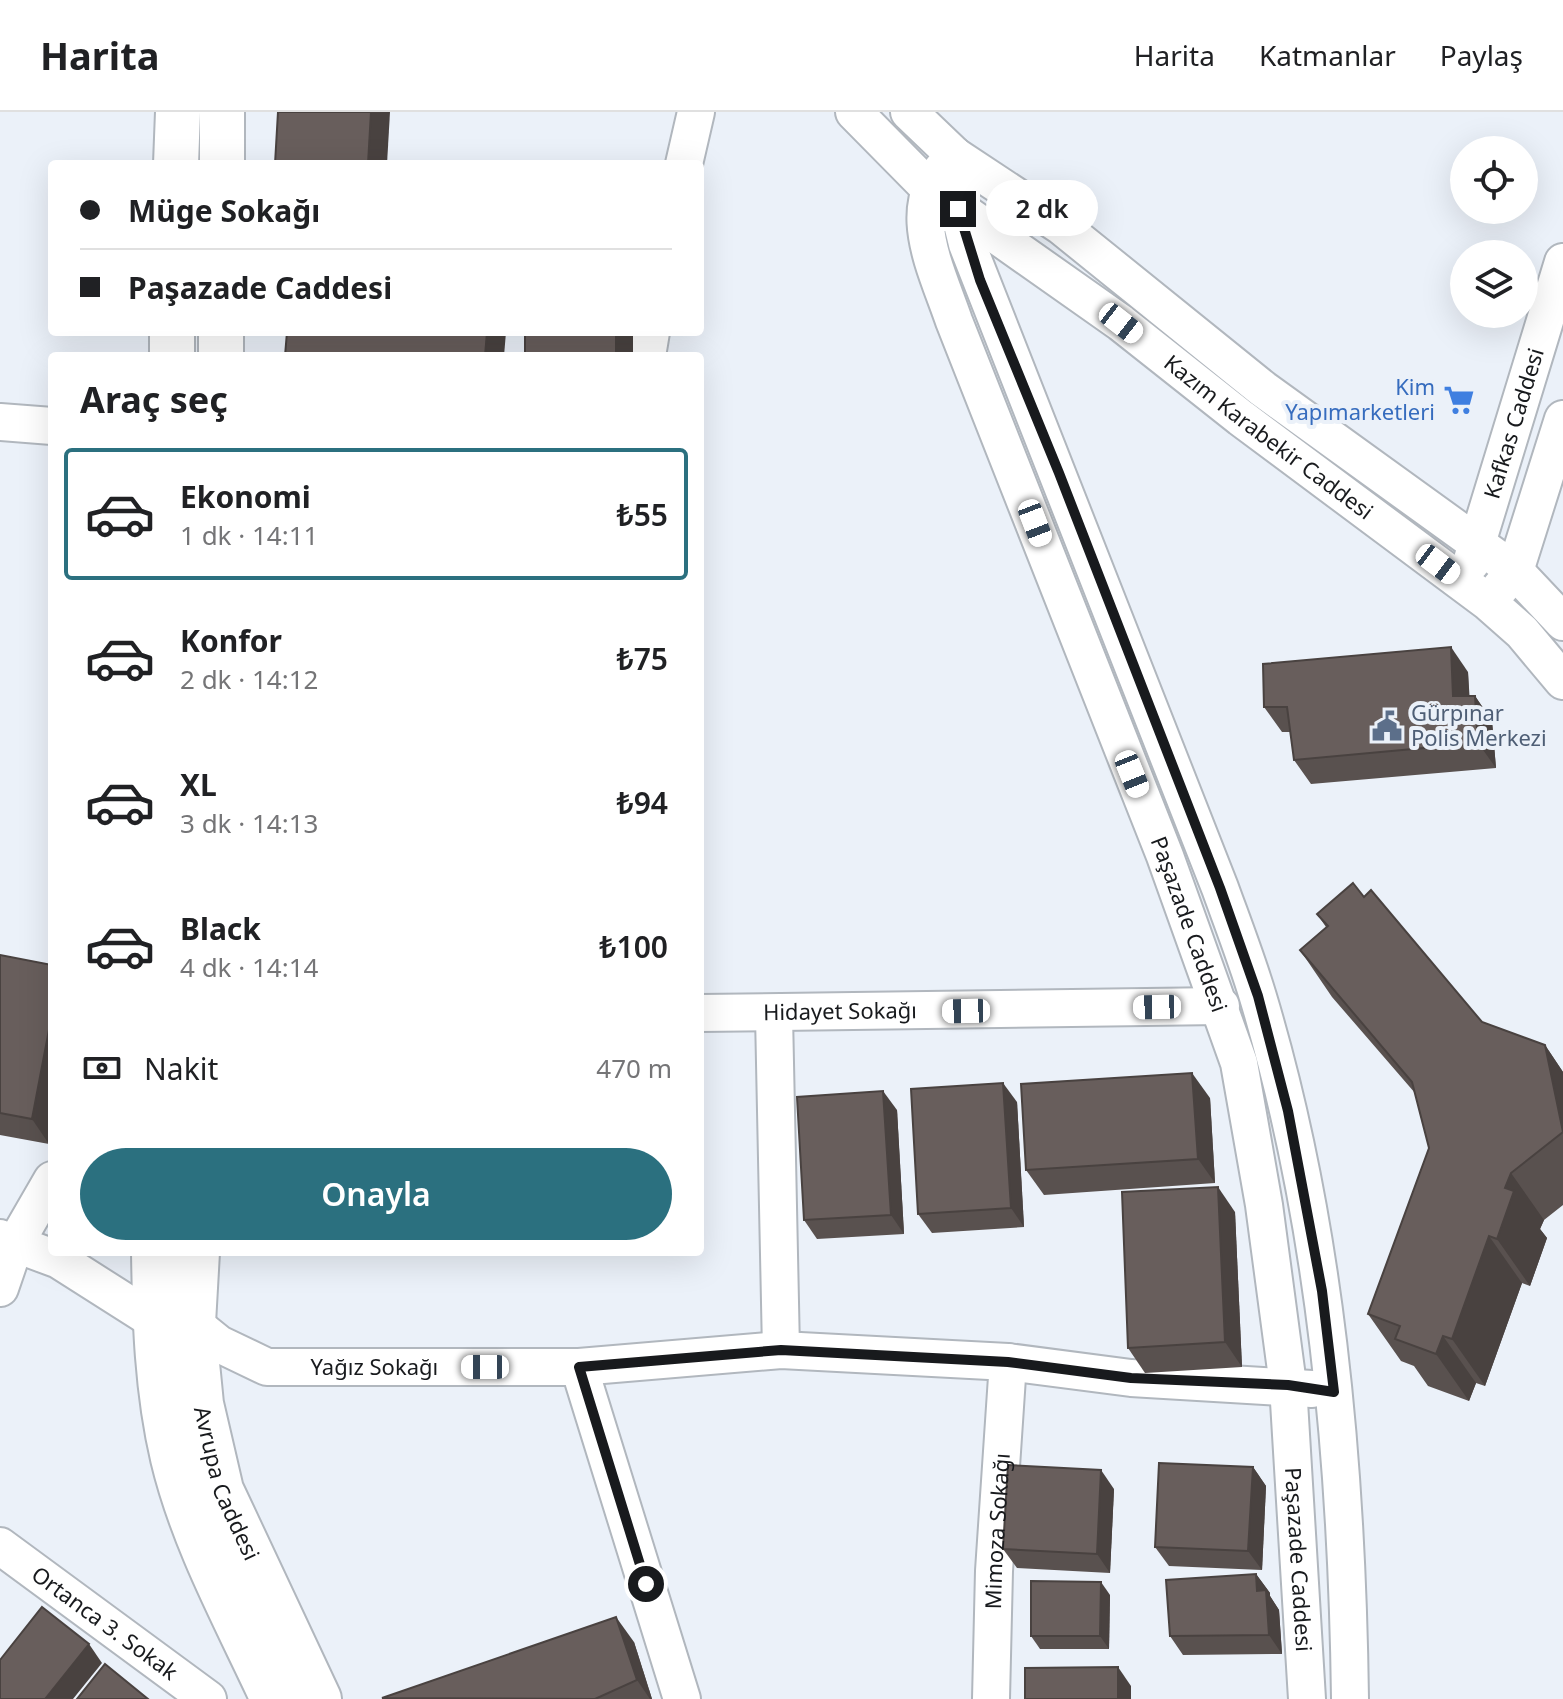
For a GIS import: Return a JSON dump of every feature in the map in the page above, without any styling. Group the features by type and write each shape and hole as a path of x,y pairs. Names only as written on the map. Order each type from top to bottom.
{"main road":[{"path":"176,160 178,112"},
{"path":"222,112 222,160"},
{"name":"Avrupa Caddesi","path":"155,1256 201,1404 221,1490 319,1699"},
{"name":"Avrupa Caddesi","path":"196,1256 158,1376 173,1459 197,1532 273,1699"}],"street":[{"path":"685,160 696,112"},
{"name":"Kazım Karabekir Caddesi","path":"854,112 928,187 1121,323 1241,418 1476,592 1522,632 1563,681"},
{"path":"909,112 955,156 1061,226 1263,389 1515,571 1563,622"},
{"path":"928,187 939,169 955,156"},
{"name":"Paşazade Caddesi","path":"955,156 958,209 980,280 1059,473 1220,888 1258,996 1288,1111 1322,1291 1334,1392 1349,1623 1350,1699"},
{"name":"Paşazade Caddesi","path":"928,187 927,242 954,321 1221,1006 1239,1063 1264,1205 1288,1385 1307,1699"},
{"name":"Kafkas Caddesi","path":"1476,592 1478,543 1563,262"},
{"name":"Kafkas Caddesi","path":"1476,592 1515,571 1563,419"},
{"path":"0,422 48,426"},
{"name":"Hidayet Sokağı","path":"704,1013 774,1015 1221,1006"},
{"path":"774,1015 781,1350"},
{"path":"0,1288 5,1246 48,1186"},
{"name":"Yağız Sokağı","path":"5,1246 59,1260 174,1322 267,1367 579,1367 781,1350 1008,1362 1131,1378 1288,1385 1334,1392"},
{"name":"Mimoza Sokağı","path":"991,1699 994,1571 1008,1362"},
{"path":"579,1367 682,1699"},
{"name":"Ortanca 3. Sokak","path":"0,1546 208,1699"}],"building":[{"path":"278,112 371,112 368,160 275,160"},
{"path":"287,336 487,336 485,352 285,352"},
{"path":"525,336 616,336 616,352 525,352"},
{"name":"Gürpınar Polis Merkezi","path":"1451,647 1453,696 1475,696 1478,743 1294,760 1287,707 1264,707 1263,664"},
{"path":"1353,883 1364,897 1371,890 1482,1022 1545,1045 1563,1132 1511,1173 1505,1188 1514,1191 1497,1239 1489,1236 1452,1339 1443,1336 1436,1354 1395,1339 1400,1326 1368,1314 1429,1148 1412,1082 1300,950 1328,926 1317,914"},
{"path":"0,955 48,964 48,1035 32,1119 0,1113"},
{"path":"1192,1073 1198,1159 1026,1170 1021,1084"},
{"path":"1003,1083 1011,1208 918,1214 911,1089"},
{"path":"883,1091 891,1215 804,1220 797,1097"},
{"path":"1218,1187 1225,1342 1128,1348 1122,1192"},
{"path":"1159,1463 1253,1467 1248,1551 1155,1547"},
{"path":"1008,1465 1101,1470 1097,1554 1003,1549"},
{"path":"1256,1574 1257,1591 1266,1590 1269,1635 1170,1636 1166,1580"},
{"path":"1031,1581 1101,1582 1100,1636 1031,1636"},
{"path":"42,1607 89,1644 45,1699 0,1699 0,1660"},
{"path":"616,1617 637,1680 595,1699 382,1698"},
{"path":"105,1664 148,1699 77,1699"},
{"path":"1118,1667 1118,1699 1025,1699 1025,1668"}],"place":[{"name":"Kim Yapımarketleri","path":"1459,400"},
{"name":"Gürpınar Polis Merkezi","path":"1387,726"}],"route":[{"path":"646,1584 579,1367 781,1350 1008,1362 1131,1378 1288,1385 1334,1392 1322,1291 1288,1111 1258,996 1220,888 1059,473 980,280 958,209"}]}
